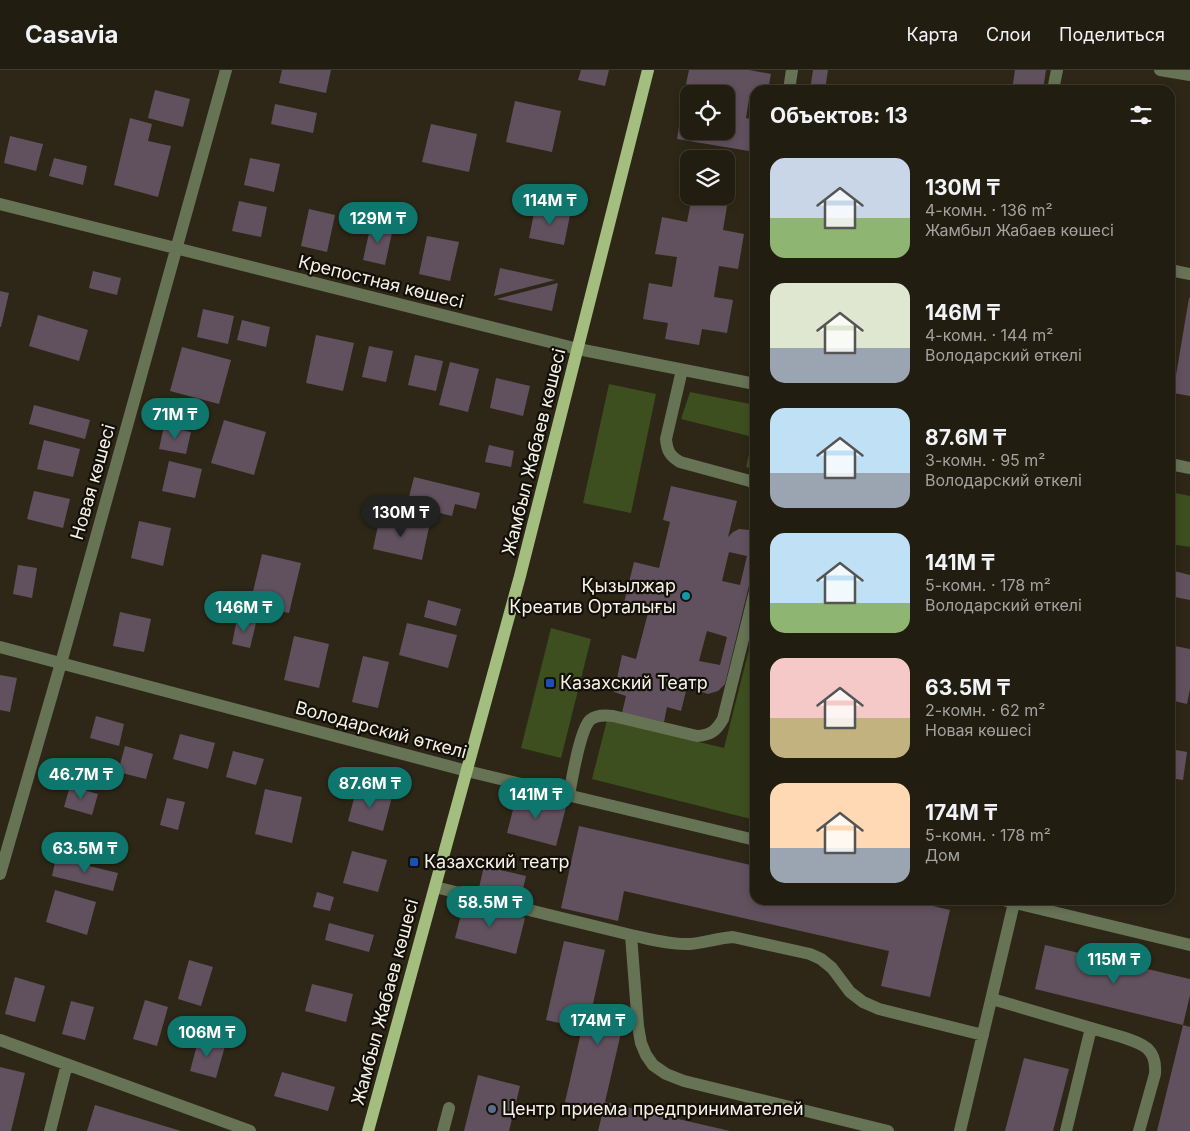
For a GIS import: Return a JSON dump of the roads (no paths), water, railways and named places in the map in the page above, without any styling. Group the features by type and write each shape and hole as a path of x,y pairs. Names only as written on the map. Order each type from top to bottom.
{"main road":[{"name":"Жамбыл Жабаев көшесі","path":"368,1131 520,576 648,70"}],"street":[{"name":"Новая көшесі","path":"0,874 61,663 226,70"},
{"path":"789,85 792,70"},
{"path":"1054,85 1057,70"},
{"path":"1160,70 1190,75"},
{"name":"Крепостная көшесі","path":"0,204 578,349 750,383"},
{"path":"1175,271 1190,274"},
{"path":"682,370 666,439 668,452 680,462 750,481"},
{"path":"1175,465 1190,468"},
{"path":"569,795 582,736 586,726 592,719 603,715 613,716 697,736 706,736 719,726 723,719 750,611"},
{"name":"Володарский өткелі","path":"0,647 467,772 750,839"},
{"path":"435,886 671,944 689,944 733,937 810,954 821,959 832,968 850,992 863,1002 879,1009 983,1035"},
{"path":"960,1131 992,999 1007,905"},
{"path":"1025,905 1190,945"},
{"path":"631,934 638,1026 641,1043 653,1065 666,1074 684,1081 888,1131"},
{"path":"992,999 1140,1043 1149,1049 1154,1057 1156,1066 1140,1131"},
{"path":"1066,1131 1091,1028"},
{"path":"0,1040 68,1064 233,1128 250,1131"},
{"path":"50,1131 68,1064"},
{"path":"443,1131 448,1108"}],"place":[{"name":"Қызылжар Креатив Орталығы","path":"686,596"},
{"name":"Казахский Театр","path":"550,683"},
{"name":"Казахский театр","path":"414,862"},
{"name":"Центр приема предпринимателей","path":"492,1109"}]}
